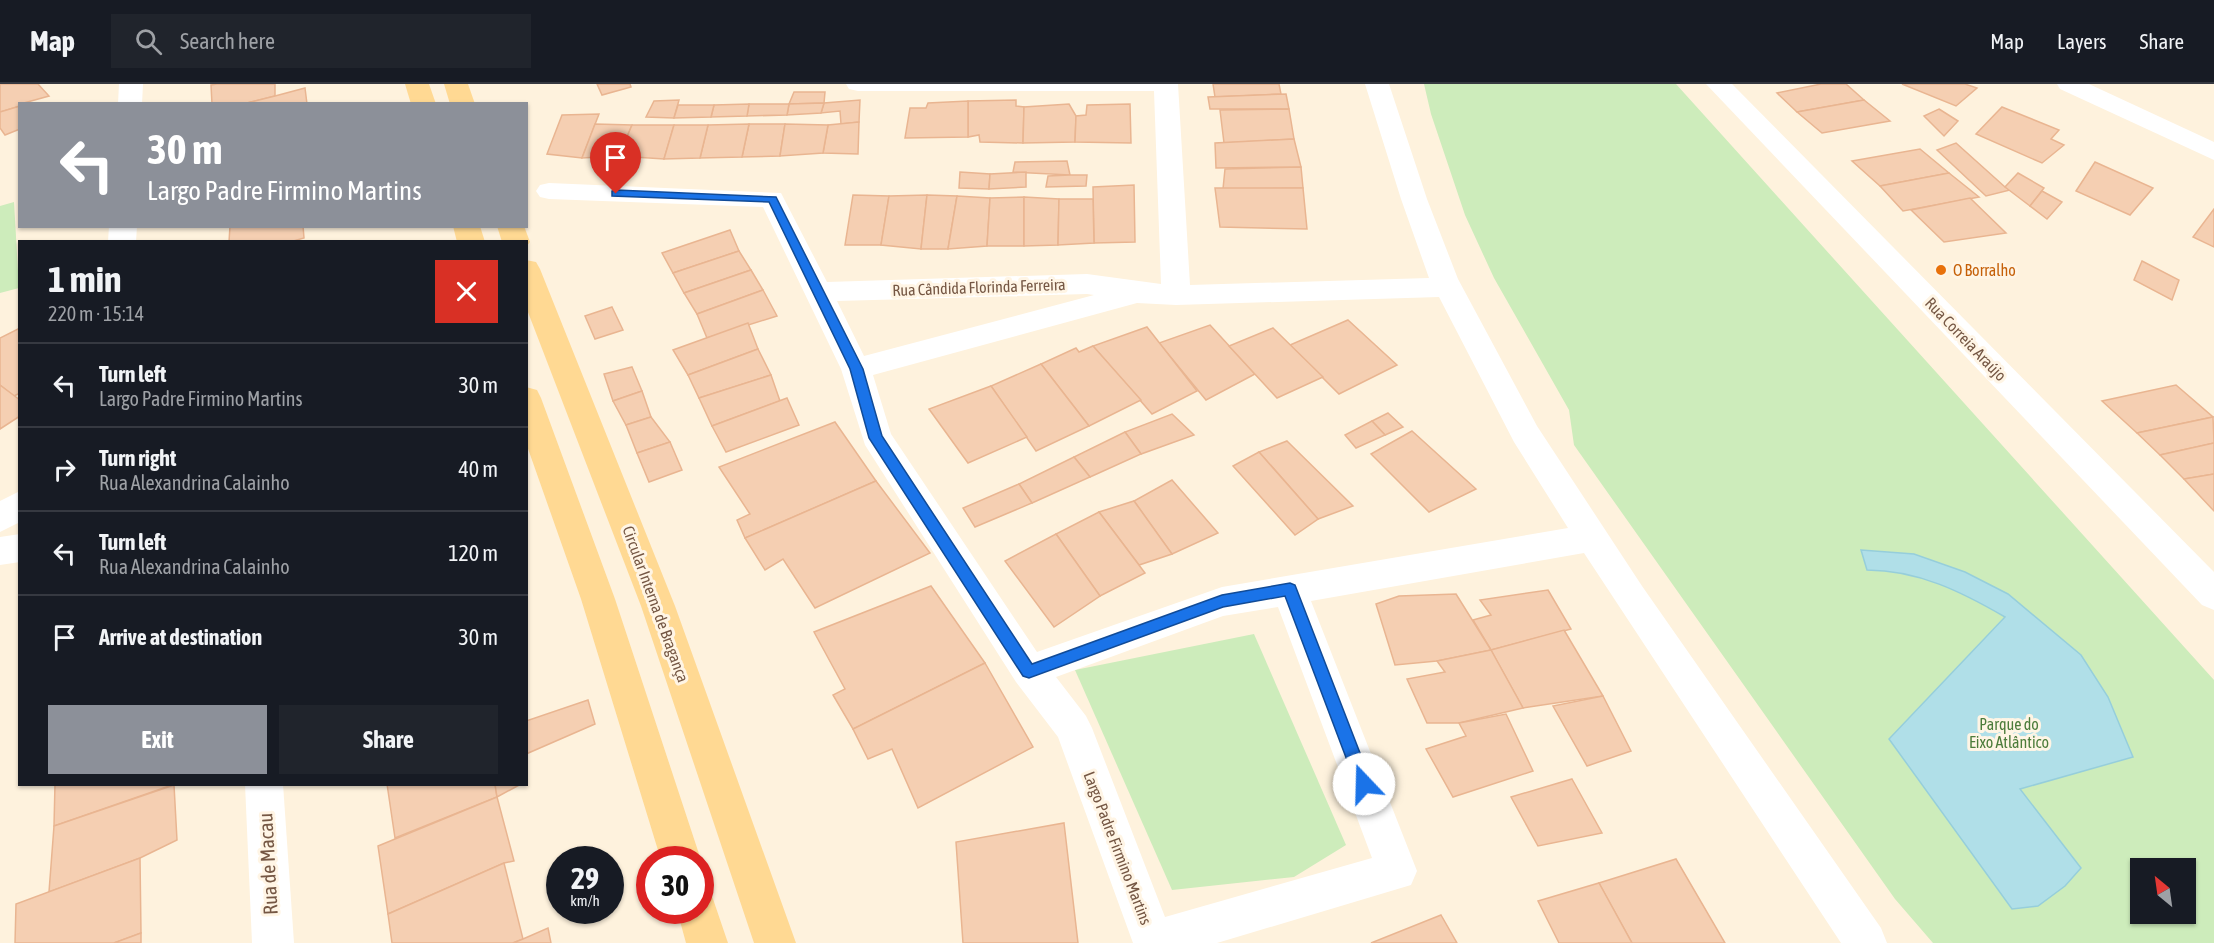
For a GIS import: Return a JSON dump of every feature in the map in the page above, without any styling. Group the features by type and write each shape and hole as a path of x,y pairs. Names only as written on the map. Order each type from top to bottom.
{"main road":[{"path":"417,84 423,102"},
{"path":"456,84 462,102"},
{"name":"Circular Interna de Bragança","path":"528,274 658,606 775,943"},
{"path":"528,404 598,599 677,846"},
{"path":"701,924 707,943"}],"street":[{"path":"130,102 131,84"},
{"path":"858,84 1166,84 1176,295"},
{"path":"1377,84 1414,199 1448,287 1525,434 1592,538 1866,943"},
{"name":"Rua Correia Araújo","path":"1719,84 2214,595"},
{"path":"2069,84 2214,152"},
{"name":"Largo Padre Firmino Martins","path":"549,191 772,199 806,272 819,291 856,369 876,438 1029,671 1073,728 1152,942 1397,871 1290,589"},
{"name":"Rua Cândida Florinda Ferreira","path":"819,291 1086,284 1139,293 1176,295 1350,292 1448,287"},
{"name":"Rua Cândida Florinda Ferreira","path":"856,369 1139,293"},
{"path":"0,519 18,506"},
{"path":"1029,671 1222,602 1592,538"},
{"path":"0,551 18,548"},
{"name":"Rua de Macau","path":"264,786 273,943"}],"green space":[{"name":"Parque do Eixo Atlântico","path":"1424,84 1676,84 2214,680 2214,943 1933,943 1895,899 1574,445 1569,410 1494,278 1465,215 1431,114"},
{"path":"14,202 18,288 0,293 0,206"},
{"path":"1254,634 1346,845 1294,877 1172,890 1075,670"}],"water":[{"path":"1861,550 1914,554 1965,572 2008,594 2081,655 2108,697 2133,757 2020,789 2081,868 2065,886 2038,906 2012,909 1889,739 2005,617 1956,591 1922,578 1867,570"}],"building":[{"path":"0,84 38,84 49,96 18,102 18,107 0,112"},
{"path":"275,84 275,96 251,102 212,102 211,85"},
{"path":"597,84 630,84 631,87 602,95"},
{"path":"1213,84 1279,84 1281,94 1215,97"},
{"path":"1821,84 1846,84 1864,100 1797,112 1777,93"},
{"path":"1902,84 1965,84 1977,88 1956,106"},
{"path":"305,88 307,102 251,102"},
{"path":"794,92 825,92 824,103 789,104"},
{"path":"1286,94 1289,109 1210,109 1208,97"},
{"path":"679,100 674,118 646,117 654,101"},
{"path":"860,100 859,122 841,124 840,111 821,113 824,103"},
{"path":"1016,100 1016,106 1024,107 1023,143 980,142 979,135 968,137 968,101"},
{"path":"1864,100 1890,121 1822,133 1797,112"},
{"path":"968,101 968,137 905,138 910,108 926,108 928,103"},
{"path":"824,103 821,113 787,115 789,104"},
{"path":"749,104 789,104 787,115 747,116"},
{"path":"749,104 747,116 711,117 714,105"},
{"path":"1069,104 1076,116 1075,142 1023,143 1024,107"},
{"path":"1130,104 1131,143 1075,142 1076,116 1086,115 1087,105"},
{"path":"678,105 714,105 711,117 674,118"},
{"path":"18,107 18,130 5,135 0,128 0,112"},
{"path":"2002,107 2059,130 2051,139 2064,145 2042,163 1976,134"},
{"path":"1289,109 1294,139 1224,143 1220,110"},
{"path":"1939,109 1958,121 1944,136 1924,116"},
{"path":"599,114 582,158 547,154 562,115"},
{"path":"859,122 858,154 823,153 828,125"},
{"path":"595,124 632,125 619,156 582,158"},
{"path":"749,124 785,124 780,156 742,157"},
{"path":"749,124 742,157 700,158 708,125"},
{"path":"785,124 828,125 823,153 780,156"},
{"path":"632,125 674,125 664,159 619,156"},
{"path":"674,125 708,125 700,158 664,159"},
{"path":"1294,139 1301,167 1216,168 1215,143"},
{"path":"1956,143 2010,190 1986,196 1937,150"},
{"path":"1920,149 1949,173 1880,186 1852,161"},
{"path":"1067,161 1070,175 1013,172 1015,162"},
{"path":"2095,162 2153,188 2130,215 2076,191"},
{"path":"1301,167 1303,188 1223,189 1225,169"},
{"path":"960,172 990,174 989,189 959,188"},
{"path":"1026,172 1026,187 989,189 990,174"},
{"path":"1949,173 1979,197 1903,211 1880,186"},
{"path":"2018,173 2044,188 2030,206 2005,187"},
{"path":"1087,175 1086,186 1046,187 1048,176"},
{"path":"1134,185 1135,242 1094,243 1093,187"},
{"path":"1215,188 1303,188 1307,229 1220,227"},
{"path":"2042,191 2062,202 2047,219 2030,206"},
{"path":"853,195 889,196 881,245 845,245"},
{"path":"927,195 921,249 881,245 889,196"},
{"path":"927,195 957,196 948,249 921,249"},
{"path":"957,196 990,198 987,246 948,249"},
{"path":"1024,197 1024,246 987,246 990,198"},
{"path":"1024,197 1059,199 1058,245 1024,246"},
{"path":"1970,198 2006,233 1944,242 1911,210"},
{"path":"1059,199 1093,199 1094,243 1058,245"},
{"path":"2214,209 2214,247 2193,237"},
{"path":"230,228 303,228 304,238 297,240 229,240"},
{"path":"730,230 739,251 673,273 662,253"},
{"path":"739,251 751,270 684,293 673,273"},
{"path":"2142,261 2179,280 2172,300 2134,280"},
{"path":"751,270 763,290 697,314 684,293"},
{"path":"763,290 777,316 707,338 697,314"},
{"path":"612,307 623,330 595,339 585,316"},
{"path":"1348,320 1397,365 1339,394 1290,345"},
{"path":"748,323 758,349 688,375 673,350"},
{"path":"1210,325 1255,374 1206,400 1159,343"},
{"path":"1147,327 1197,391 1152,414 1093,346"},
{"path":"1273,328 1323,377 1277,398 1229,346"},
{"path":"18,329 18,394 14,396 0,385 0,338"},
{"path":"1093,346 1141,400 1089,426 1041,364 1076,348 1079,352"},
{"path":"758,349 771,375 699,398 688,375"},
{"path":"1041,364 1089,426 1036,451 991,386"},
{"path":"632,367 642,391 613,401 604,374"},
{"path":"771,375 780,401 712,426 699,398"},
{"path":"0,385 18,398 18,417 0,429"},
{"path":"2176,385 2213,417 2137,433 2102,401"},
{"path":"991,386 1027,437 968,463 929,409"},
{"path":"642,391 651,417 626,425 613,401"},
{"path":"787,398 799,425 726,452 712,426"},
{"path":"1388,413 1403,427 1385,435 1372,421"},
{"path":"1172,414 1194,435 1141,454 1125,432"},
{"path":"651,417 670,442 637,453 626,425"},
{"path":"2213,417 2214,443 2160,455 2137,433"},
{"path":"1372,421 1385,435 1356,448 1345,435"},
{"path":"835,422 876,481 745,538 737,520 750,514 719,467"},
{"path":"1412,431 1476,489 1429,512 1371,454"},
{"path":"1125,432 1141,454 1090,477 1074,457"},
{"path":"1287,441 1353,506 1318,519 1259,452"},
{"path":"670,442 682,470 649,482 637,453"},
{"path":"2214,443 2214,474 2184,479 2160,455"},
{"path":"1259,452 1318,519 1295,535 1233,466"},
{"path":"1074,457 1090,477 1032,503 1019,484"},
{"path":"2214,474 2214,511 2184,479"},
{"path":"1172,480 1218,533 1172,554 1134,501"},
{"path":"876,481 930,553 815,608 783,559 765,570 745,538"},
{"path":"1019,484 1032,503 975,527 963,508"},
{"path":"1134,501 1172,554 1139,565 1099,512"},
{"path":"1099,512 1145,573 1100,596 1056,534"},
{"path":"1056,534 1100,596 1054,627 1005,561"},
{"path":"931,586 985,663 853,729 833,695 845,689 814,632"},
{"path":"1548,590 1571,629 1491,650 1473,620 1491,615 1480,600"},
{"path":"1456,594 1491,650 1437,661 1395,665 1376,604 1399,596"},
{"path":"1564,630 1603,696 1523,708 1491,650"},
{"path":"1491,650 1523,708 1459,723 1427,723 1407,679 1445,672 1437,661"},
{"path":"985,663 1033,747 918,808 892,749 868,759 853,729"},
{"path":"1603,696 1631,751 1587,766 1553,706"},
{"path":"588,700 595,724 528,753 528,720"},
{"path":"1506,714 1533,771 1453,797 1426,749 1466,736 1459,723"},
{"path":"1572,779 1602,833 1538,846 1511,797"},
{"path":"55,786 169,786 54,826"},
{"path":"174,786 177,840 140,858 49,892 54,826"},
{"path":"387,786 495,786 497,797 395,838"},
{"path":"495,786 517,786 497,797"},
{"path":"497,797 514,861 504,863 388,914 378,846"},
{"path":"1064,823 1078,943 963,943 956,842"},
{"path":"140,858 141,933 114,943 15,943 16,904"},
{"path":"1676,859 1725,943 1632,943 1599,883"},
{"path":"504,863 523,939 513,943 392,943 388,914"},
{"path":"1599,883 1632,943 1559,943 1538,901"},
{"path":"1441,915 1457,943 1371,943"},
{"path":"548,928 551,943 513,943 523,939"},
{"path":"141,933 141,943 114,943"}],"place":[{"name":"O Borralho","path":"1941,270"}],"route":[{"path":"616,194 772,199 806,272 819,291 856,369 876,438 1029,671 1222,602 1290,589 1364,784"}]}
